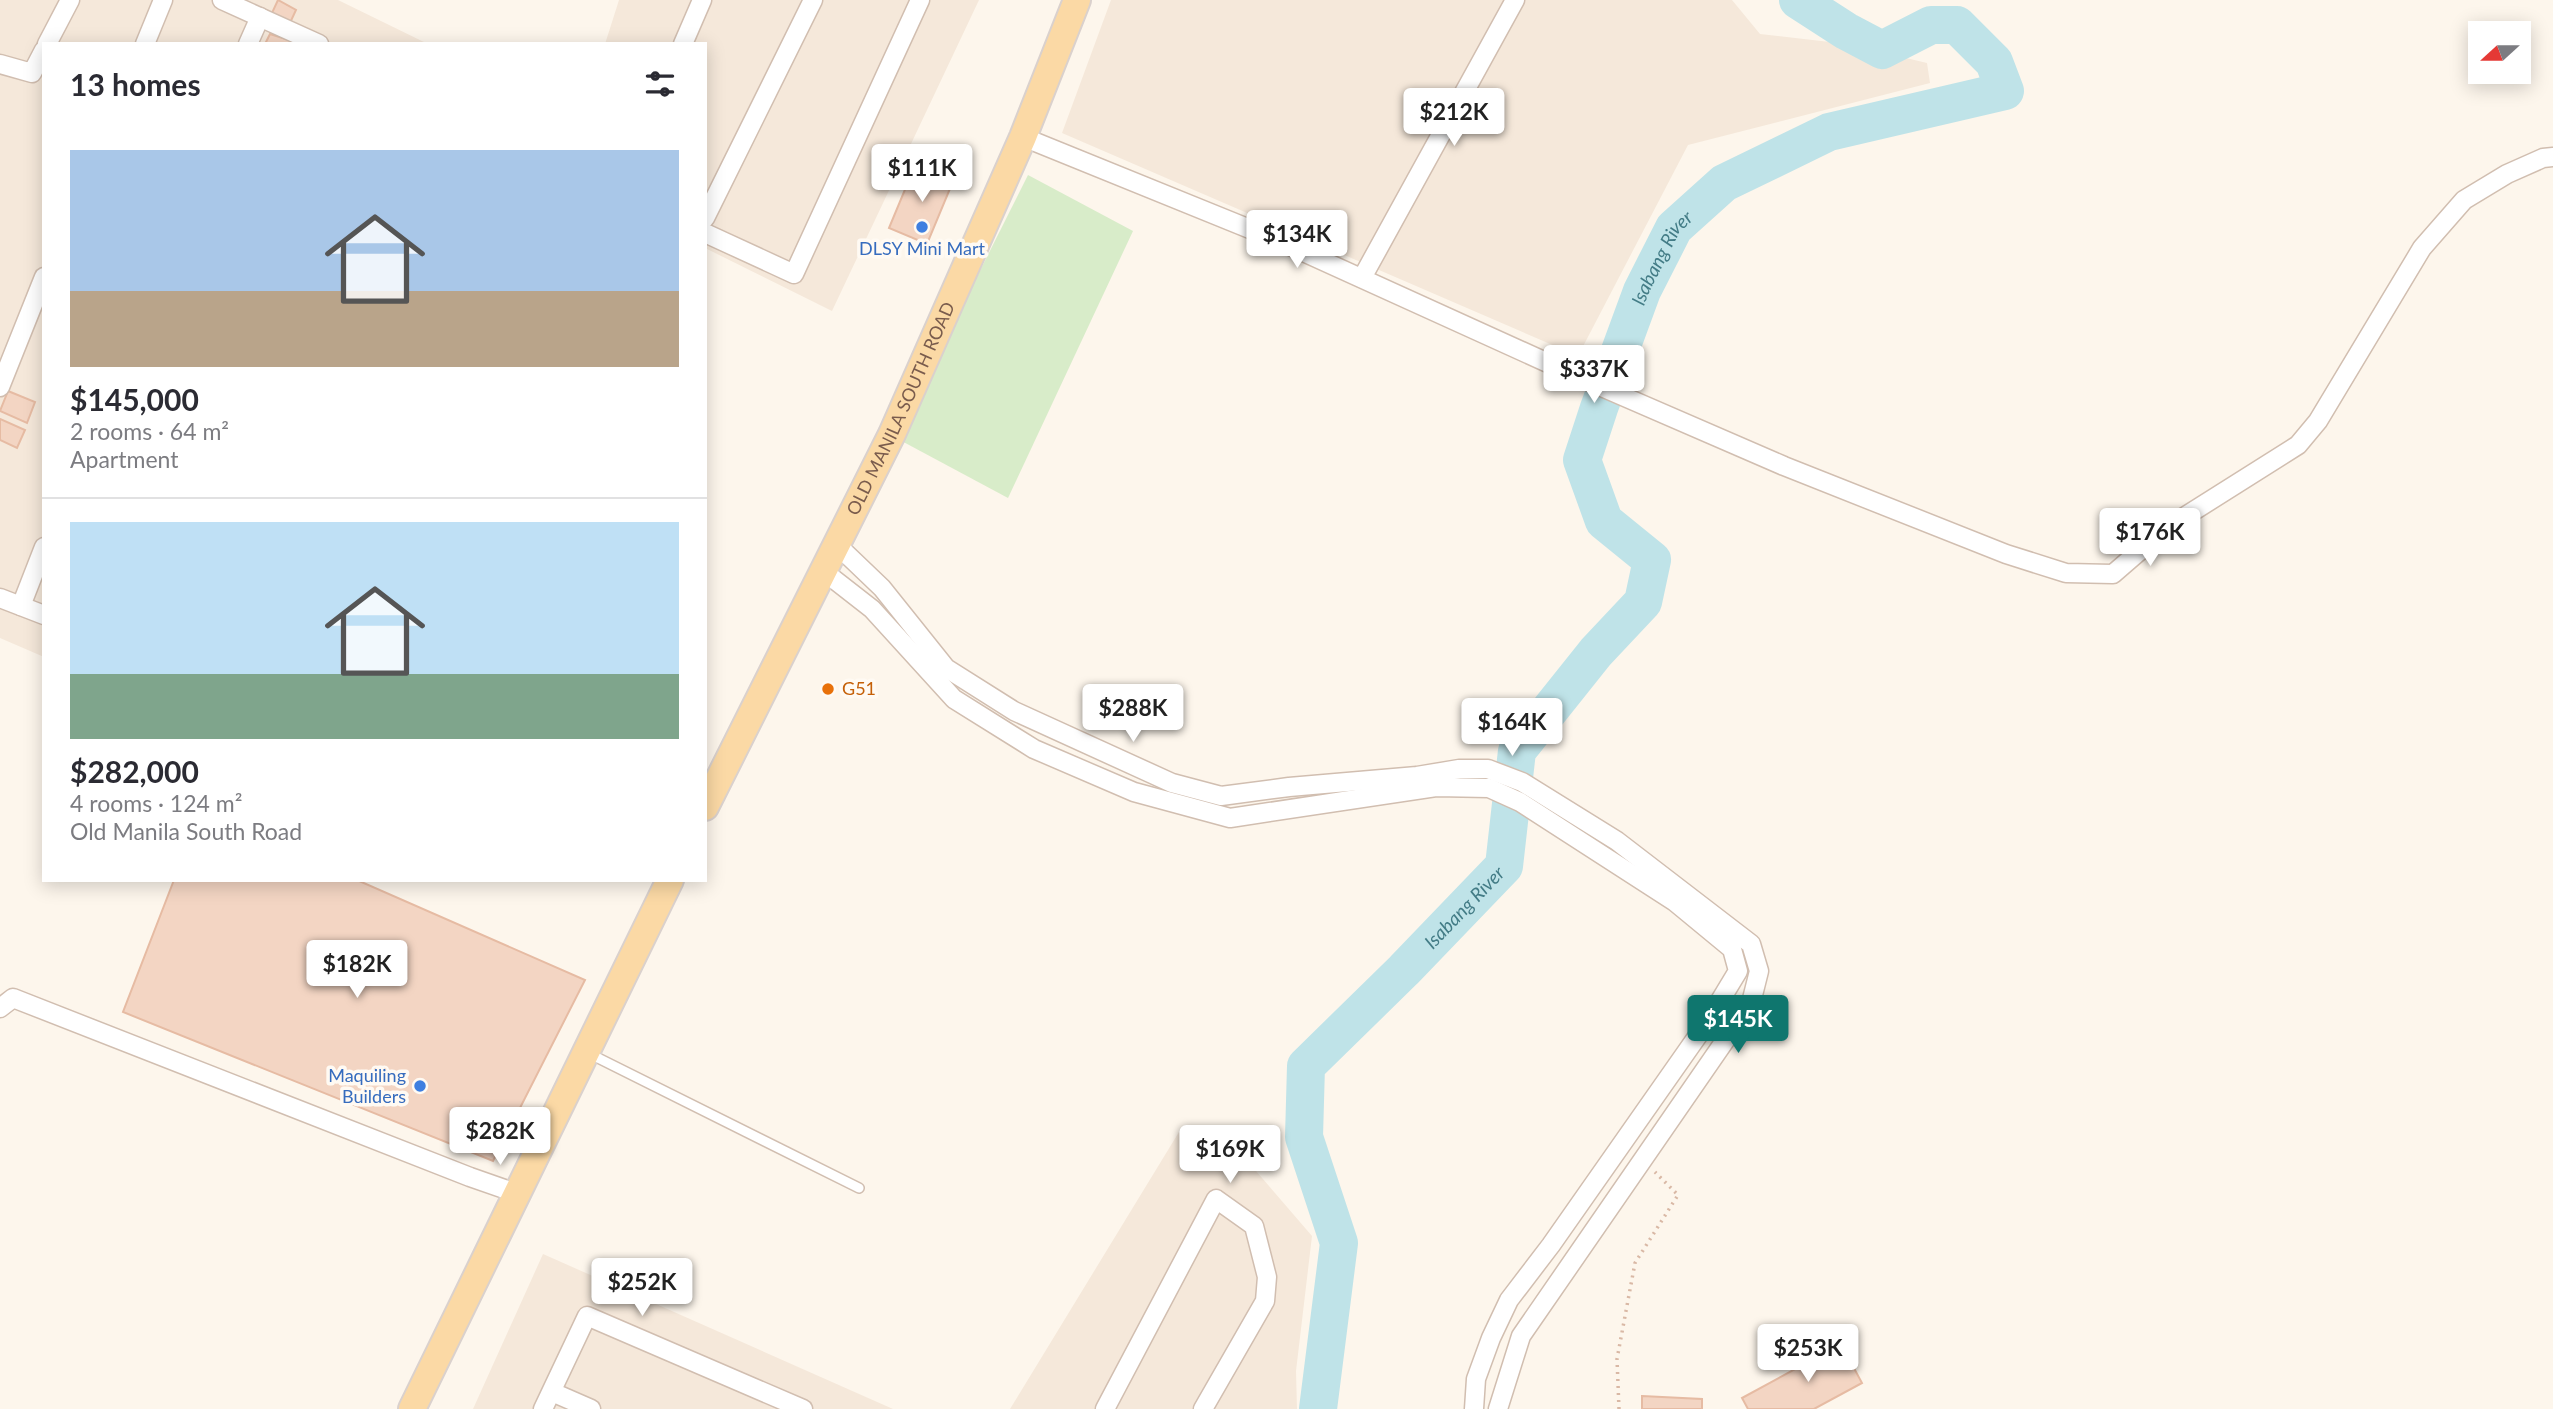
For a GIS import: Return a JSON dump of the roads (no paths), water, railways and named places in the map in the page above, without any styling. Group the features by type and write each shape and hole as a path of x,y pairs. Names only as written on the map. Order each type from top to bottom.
{"main road":[{"name":"OLD MANILA SOUTH ROAD","path":"707,803 892,434 1023,137 1077,0"},
{"path":"412,1409 669,882"}],"street":[{"path":"48,42 70,0"},
{"path":"146,42 163,0"},
{"path":"222,0 315,42"},
{"path":"684,42 702,0"},
{"path":"707,214 813,0"},
{"path":"707,234 794,274 920,0"},
{"path":"1362,278 1515,0"},
{"path":"249,42 260,17"},
{"path":"0,64 32,73 42,54"},
{"path":"1023,137 1277,240 1581,378 1784,466 2006,554 2066,573 2113,574 2165,529 2298,445 2318,421 2422,248 2464,200 2507,174 2543,158 2553,157"},
{"path":"0,387 42,282"},
{"path":"836,544 883,588 946,668 1014,711 1172,783 1221,796 1417,776 1460,769 1488,769 1522,782 1617,841 1751,944 1759,971 1751,1003 1521,1336 1498,1409"},
{"path":"21,606 42,552"},
{"path":"822,570 872,609 954,699 1034,749 1134,792 1230,818 1436,787 1489,788 1520,802 1675,902 1732,949 1738,971 1706,1024 1607,1167 1509,1300 1490,1338 1476,1379 1474,1409"},
{"path":"0,598 42,614"},
{"path":"0,1008 13,998 516,1193"},
{"path":"1607,1167 1627,1184"},
{"path":"1105,1409 1216,1199 1254,1226 1267,1277 1265,1301 1203,1409"},
{"path":"543,1409 587,1316 803,1409"},
{"path":"552,1392 591,1409"}],"lane":[{"path":"587,1052 859,1188"}],"waterway":[{"name":"Isabang River","path":"1318,1409 1339,1243 1304,1137 1306,1066 1404,970 1504,866 1517,751 1596,652 1643,602 1652,560 1604,521 1582,460 1642,291 1674,228 1724,183 1829,132 2005,91 1994,62 1957,25 1931,25 1882,50 1798,0"}],"place":[{"name":"DLSY Mini Mart","path":"922,227"},
{"name":"G51","path":"828,689"},
{"name":"Maquiling Builders","path":"420,1086"}]}
